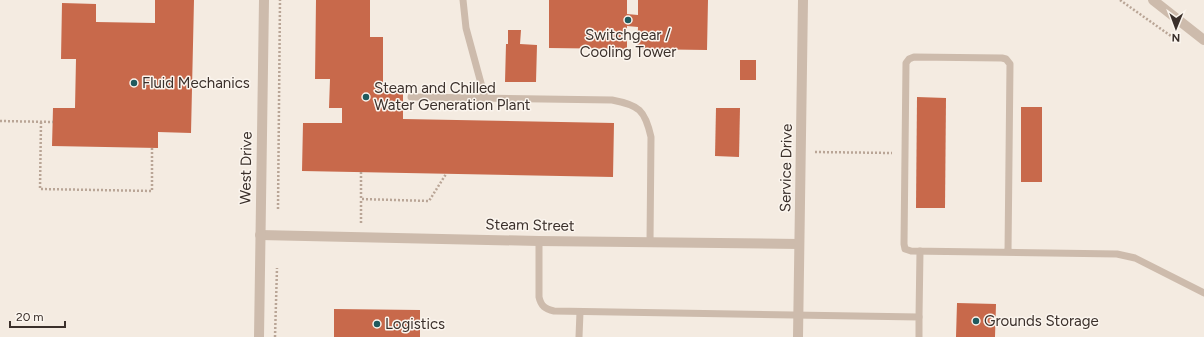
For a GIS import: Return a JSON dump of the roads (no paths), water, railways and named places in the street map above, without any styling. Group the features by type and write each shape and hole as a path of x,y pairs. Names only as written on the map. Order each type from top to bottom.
{"street":[{"name":"West Drive","path":"259,337 264,0"},
{"name":"Service Drive","path":"798,337 803,0"},
{"path":"1153,0 1166,3 1204,40"},
{"name":"Steam Street","path":"260,235 539,241 799,244"}],"lane":[{"path":"462,0 466,28 485,98"},
{"path":"1008,252 1011,68 1008,62 1002,58 909,58 906,63 905,249 920,251 1008,252 1103,253 1126,255 1176,277 1204,292"},
{"path":"412,97 612,100 628,103 640,110 648,123 651,137 650,242"},
{"path":"539,241 540,303 543,307 554,311 919,317"},
{"path":"919,337 920,251"},
{"path":"580,312 580,337"}],"place":[{"name":"Switchgear / Cooling Tower","path":"628,20"},
{"name":"Fluid Mechanics","path":"134,83"},
{"name":"Steam and Chilled Water Generation Plant","path":"366,97"},
{"name":"Grounds Storage","path":"976,321"},
{"name":"Logistics","path":"377,324"}]}
